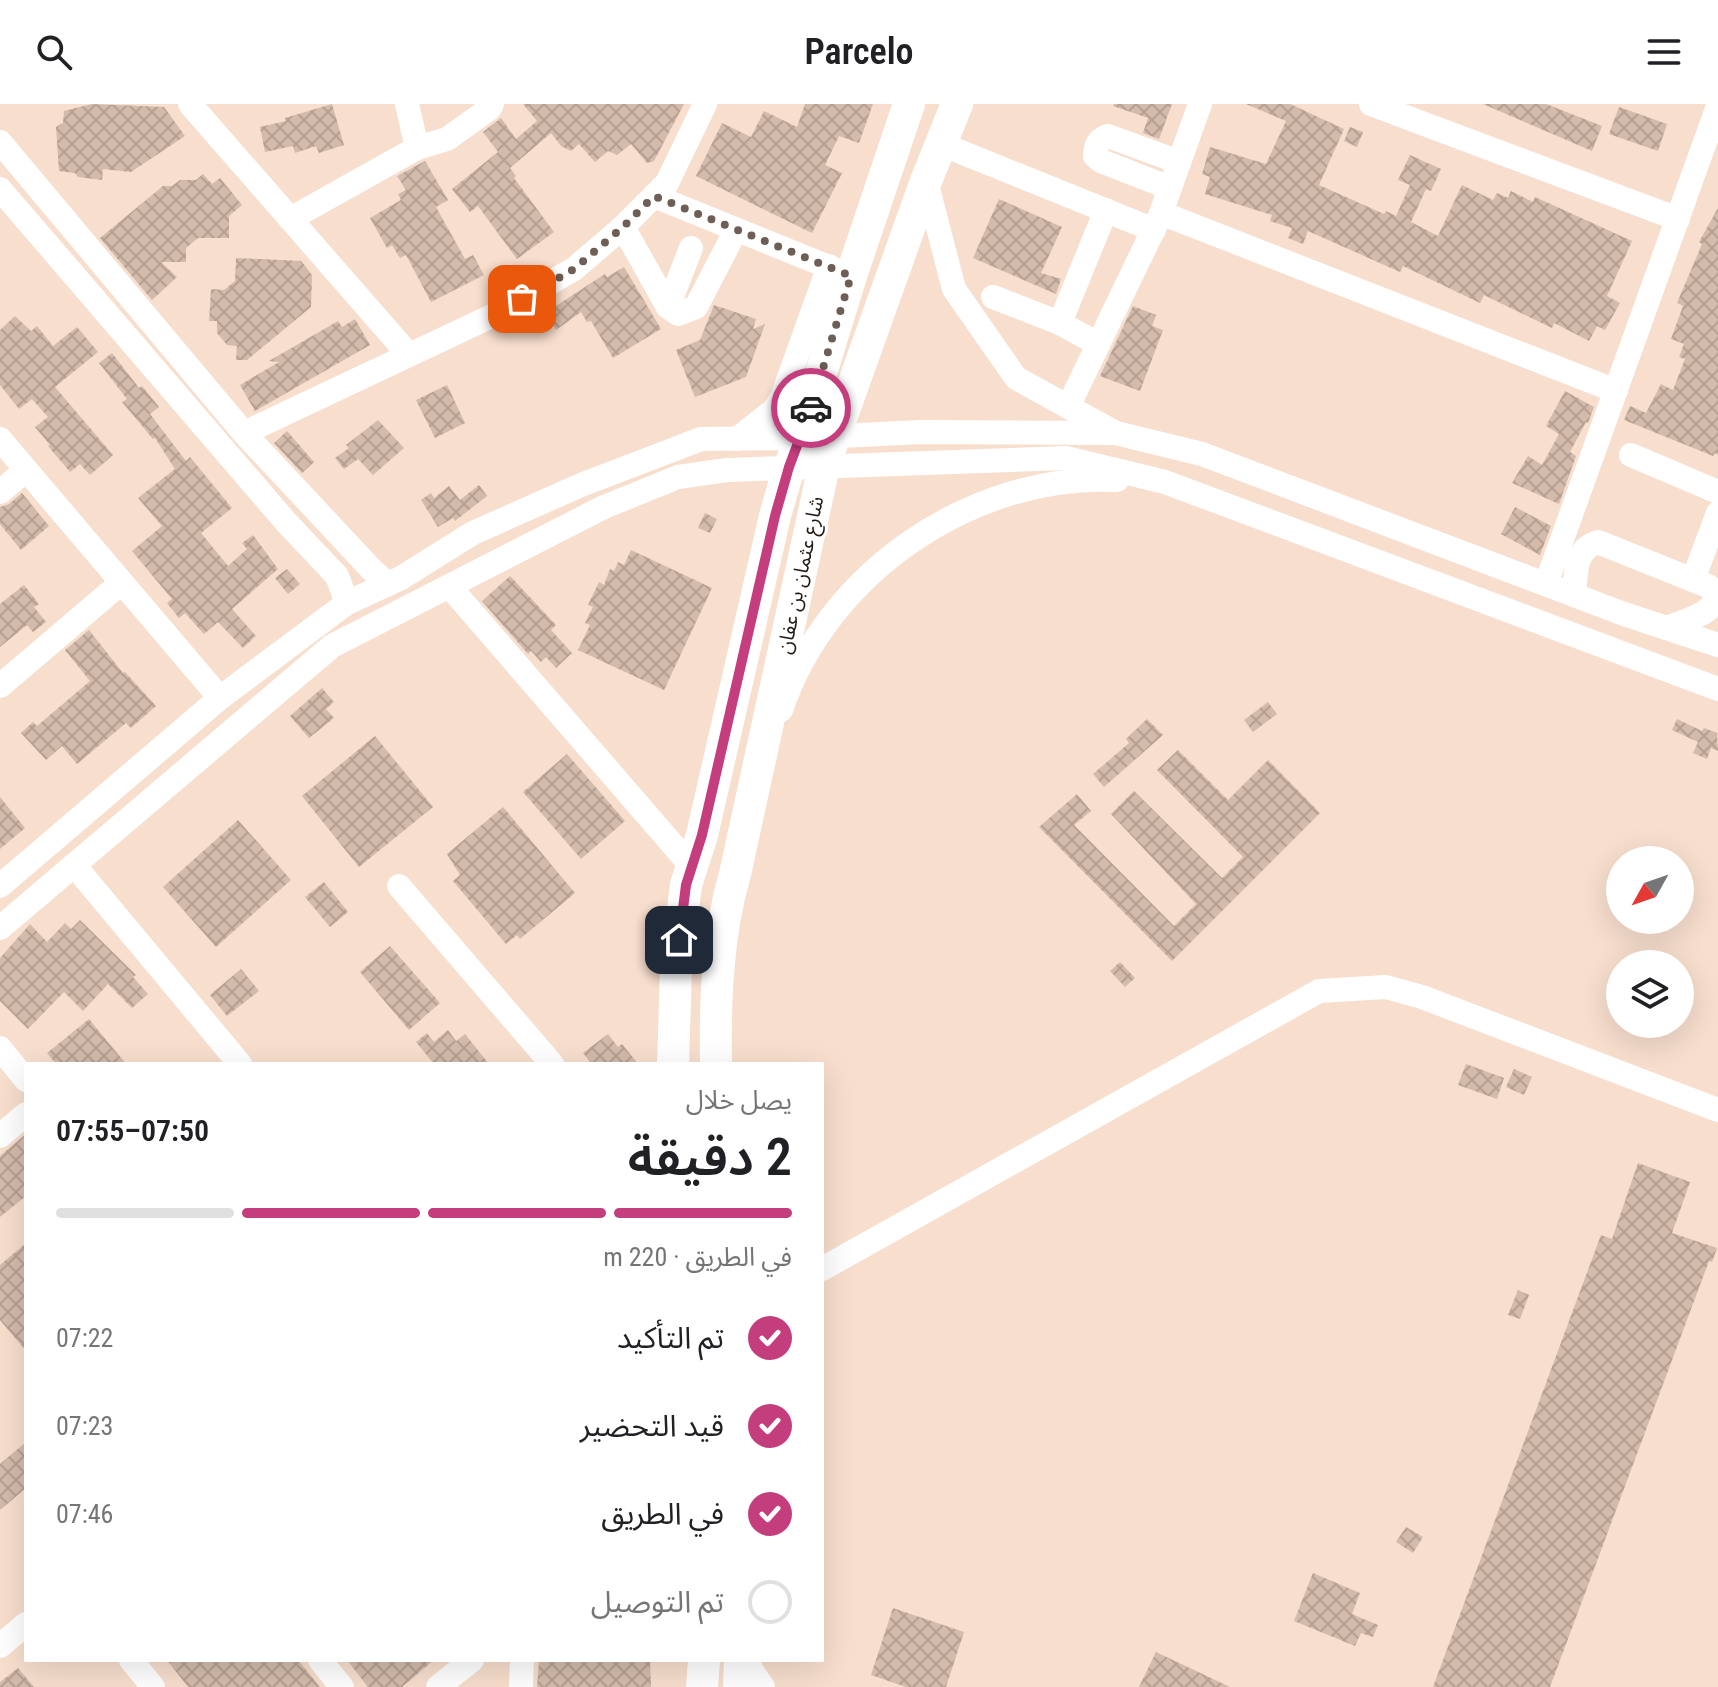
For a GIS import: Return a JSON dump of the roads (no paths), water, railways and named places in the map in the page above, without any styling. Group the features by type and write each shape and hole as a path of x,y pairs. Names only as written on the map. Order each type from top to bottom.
{"main road":[{"name":"شارع عثمان بن عفان","path":"673,1062 676,968 686,885 840,271 909,104"},
{"name":"شارع عثمان بن عفان","path":"716,1056 715,992 724,911 824,466 926,181 957,104"},
{"path":"694,860 711,862 717,873 702,985 716,1056"},
{"path":"739,1687 740,1662"}],"street":[{"path":"190,104 409,355"},
{"path":"407,104 417,148"},
{"path":"290,219 417,148 447,139 492,104"},
{"path":"244,433 496,314 574,269 623,227 667,183 705,104"},
{"path":"1068,407 1158,221 1200,104"},
{"path":"1371,104 1678,219"},
{"path":"1546,584 1718,106"},
{"path":"1170,188 1101,161 1095,156 1095,147 1100,139 1108,136 1179,162"},
{"path":"0,142 244,433 388,584"},
{"path":"941,144 1106,210 1158,221 1616,391"},
{"path":"926,181 954,289 1016,378 1116,433"},
{"path":"0,189 286,522 337,576 347,603"},
{"path":"654,196 840,271 782,397 774,410 737,439"},
{"path":"1060,323 1106,210"},
{"path":"623,227 668,307 678,314 696,307 736,230"},
{"path":"668,307 691,248"},
{"path":"993,297 1060,323 1098,344"},
{"path":"0,928 332,646 604,507 678,477 727,470 795,453 836,436 920,432 1116,433 1202,454 1574,595 1718,645"},
{"path":"0,439 220,698"},
{"path":"0,886 220,698 347,603 388,584 473,533 581,485 701,439 737,439 795,453 824,466 1066,458 1165,482 1718,689"},
{"path":"1631,455 1718,492"},
{"path":"0,492 26,470"},
{"path":"748,807 785,696 823,626 856,587 908,541 956,514 1012,492 1091,479 1165,482"},
{"path":"1693,580 1718,513"},
{"path":"1574,595 1577,562 1588,545 1598,542 1693,580 1717,593 1710,609 1667,628"},
{"path":"0,686 121,583"},
{"path":"450,587 694,860"},
{"path":"74,865 238,1062"},
{"path":"399,886 550,1062"},
{"path":"824,1268 1319,991 1386,987 1422,997 1718,1110"},
{"path":"0,1048 24,1078"},
{"path":"0,1136 24,1116"},
{"path":"0,1646 24,1626"},
{"path":"133,1662 153,1687"},
{"path":"322,1662 342,1687"},
{"path":"438,1687 469,1662"},
{"path":"521,1687 522,1662"},
{"path":"749,1662 751,1670 763,1687"}]}
